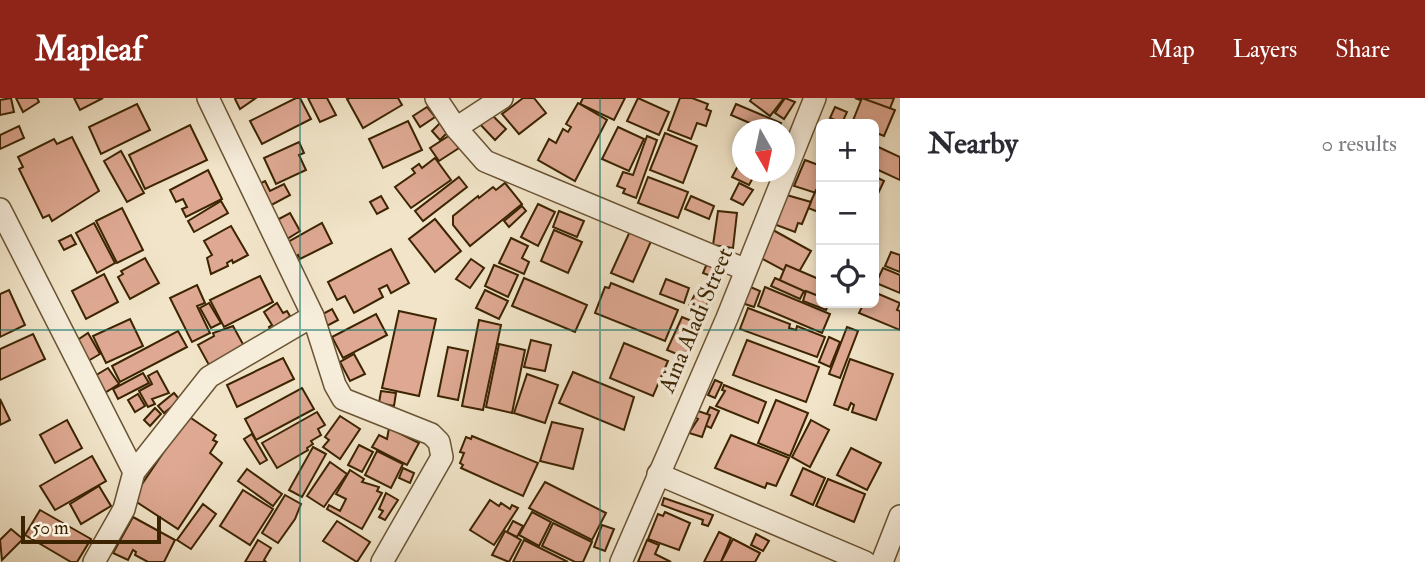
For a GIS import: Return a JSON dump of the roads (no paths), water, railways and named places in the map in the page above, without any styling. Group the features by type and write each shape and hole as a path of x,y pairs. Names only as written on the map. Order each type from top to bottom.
{"street":[{"path":"208,98 313,316 335,385 343,399 431,434 439,442 442,457 382,562"},
{"path":"436,98 456,128 485,160 744,270"},
{"path":"456,128 502,98"},
{"name":"Aina Aladi Street","path":"621,562 815,98"},
{"path":"0,209 134,472"},
{"path":"94,562 124,509 134,472 209,377 313,316"},
{"path":"658,474 865,562"},
{"path":"882,562 900,516"}]}
